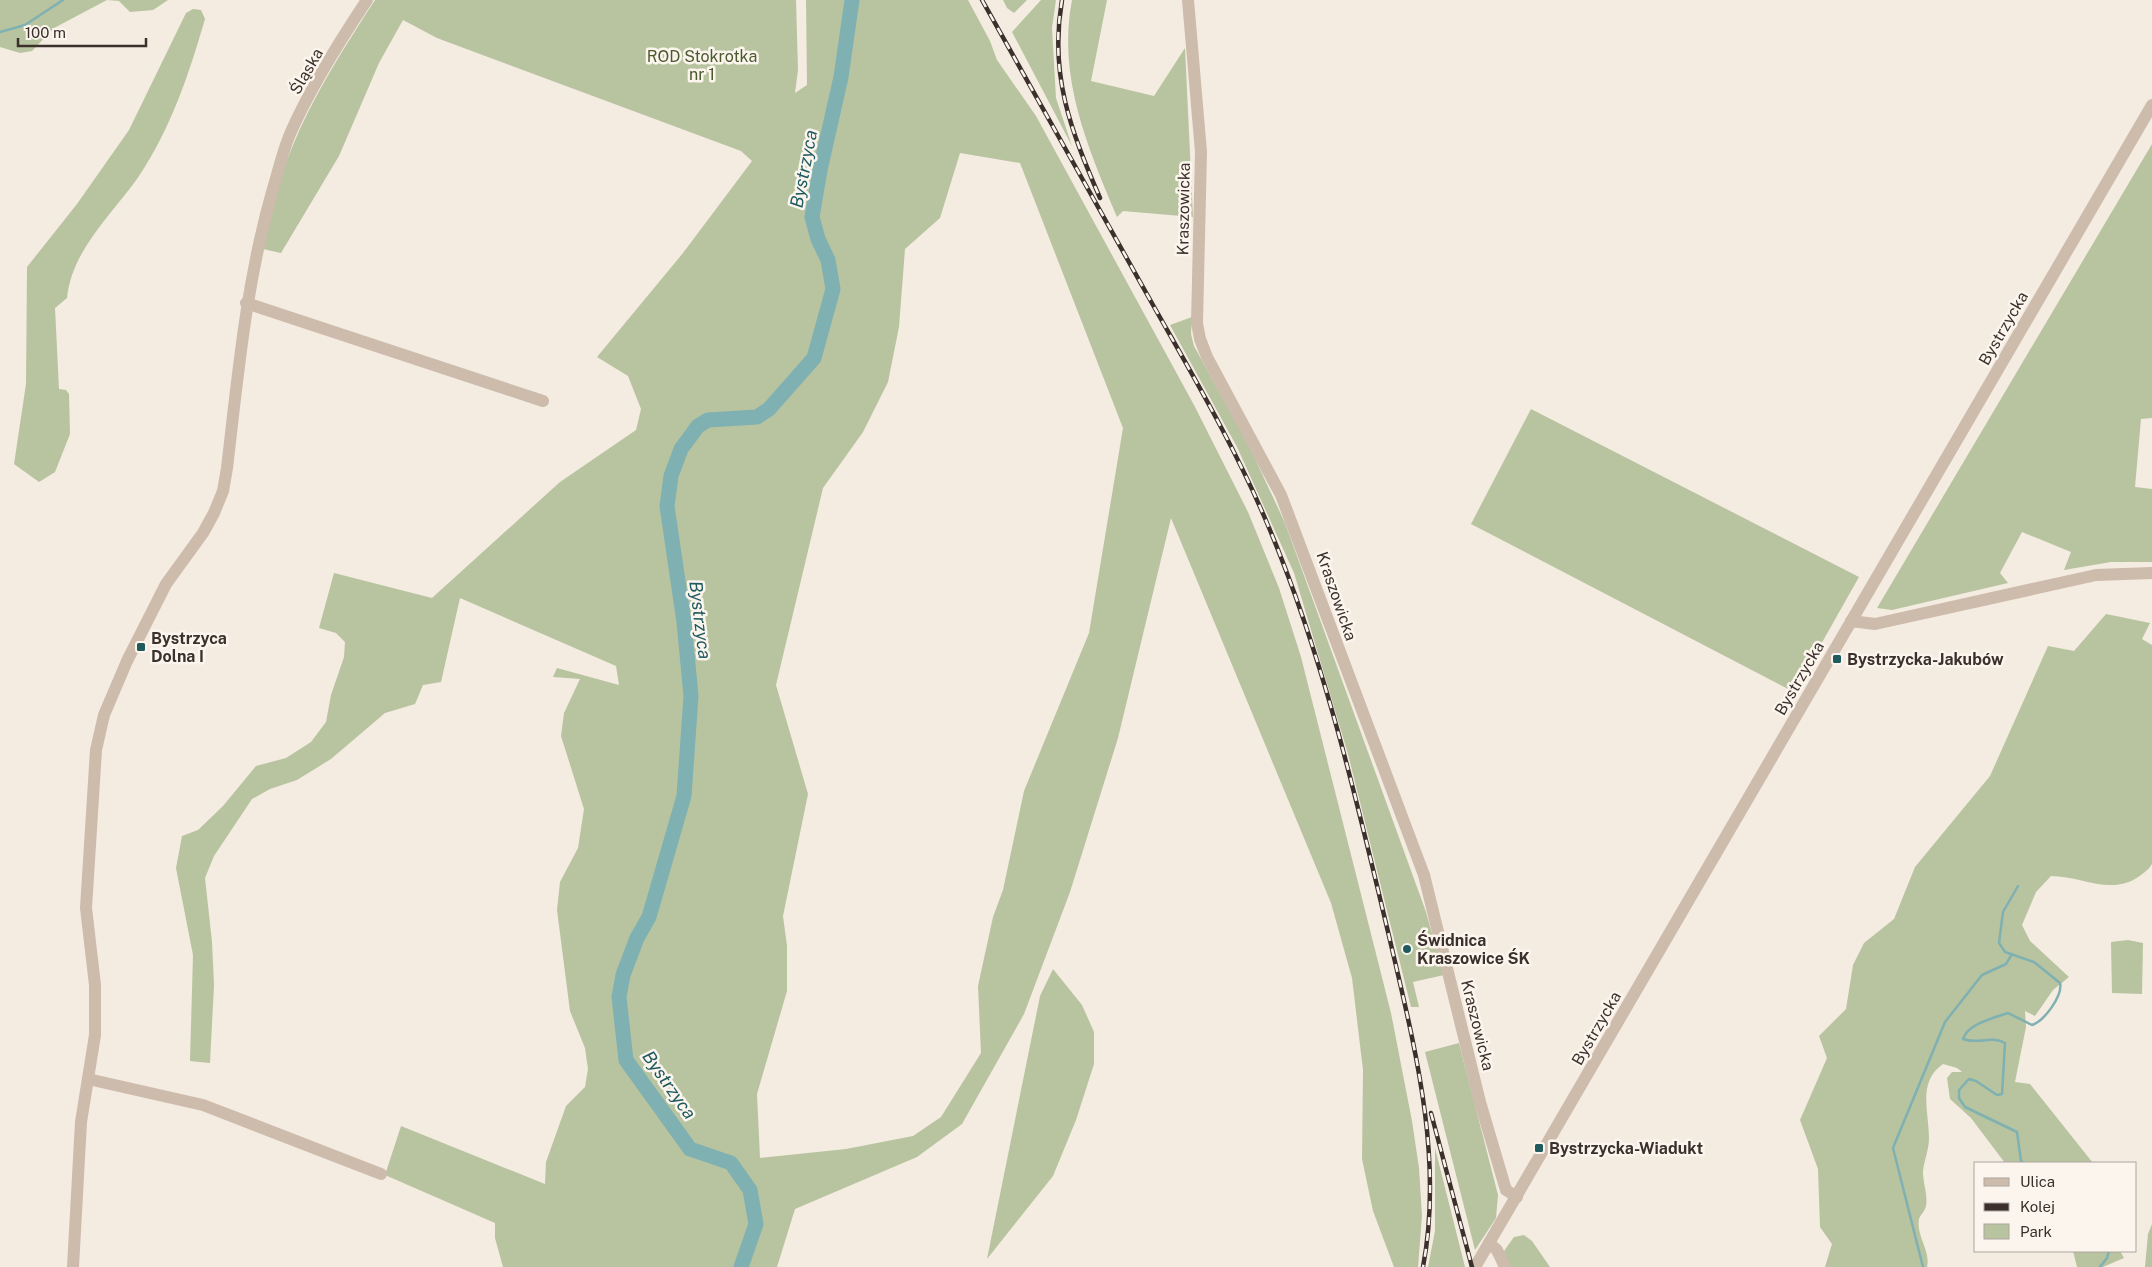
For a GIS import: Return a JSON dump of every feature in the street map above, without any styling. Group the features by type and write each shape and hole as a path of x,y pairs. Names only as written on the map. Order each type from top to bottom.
{"street":[{"name":"Śląska","path":"73,1267 81,1122 95,1035 95,985 86,908 96,750 104,715 150,612 166,584 203,533 223,491 246,304 266,214 281,162 289,136 302,109 367,0"},
{"name":"Kraszowicka","path":"1188,0 1201,152 1197,323 1200,339 1207,357 1282,495 1424,876 1495,1155 1506,1190 1517,1197"},
{"name":"Bystrzycka","path":"1475,1267 2152,105"},
{"path":"246,304 543,401"},
{"path":"1851,620 1875,624 2093,576 2152,573"},
{"path":"88,1079 204,1105 381,1174"},
{"path":"1489,1243 1497,1250 1505,1267"}],"green space":[{"path":"0,0 107,0 54,28 32,51 20,53 0,47"},
{"path":"107,0 168,0 153,10 130,12 119,1"},
{"name":"ROD Stokrotka nr 1","path":"375,0 796,0 798,70 795,93 807,85 806,0 968,0 990,41 997,60 1036,116 1194,405 1248,512 1279,588 1301,657 1391,1013 1419,1168 1422,1216 1418,1267 1394,1267 1373,1211 1362,1159 1363,1070 1352,978 1331,903 1171,518 1118,738 1070,892 1024,1014 962,1124 917,1157 795,1209 777,1267 503,1267 495,1238 495,1223 385,1175 401,1126 545,1184 546,1162 566,1106 585,1087 588,1069 585,1048 570,1011 557,910 560,882 578,848 584,809 561,736 564,713 580,679 553,677 557,668 619,685 616,666 460,598 441,682 423,685 415,704 385,713 331,759 297,780 270,789 252,799 214,856 205,878 212,942 214,985 210,1063 190,1061 193,955 176,868 182,836 198,830 223,806 256,766 286,758 311,742 326,722 331,695 344,657 345,642 336,633 319,628 334,573 432,598 560,482 636,430 641,409 628,376 597,357 683,253 752,161 741,151 437,38 403,20 379,63 339,156 281,253 263,249 282,174 299,130 329,73","holes":["960,153 1020,163 1123,428 1089,633 1024,791 1003,890 993,917 978,986 981,1053 941,1117 913,1136 846,1149 760,1158 757,1094 787,991 787,946 783,916 808,794 776,685 823,488 863,432 888,382 899,327 905,249 940,218"]},
{"path":"1003,0 1027,0 1014,13 1007,8"},
{"path":"1041,0 1056,0 1052,28 1056,98 1072,146 1012,32"},
{"path":"1072,0 1107,0 1091,81 1154,96 1185,48 1193,217 1123,211 1117,217 1086,138 1072,84 1068,29"},
{"path":"193,9 201,10 205,19 186,80 170,120 139,176 85,248 70,280 67,298 55,308 59,389 66,390 69,394 70,434 55,472 39,482 14,464 26,384 27,267 77,204 129,130 186,13"},
{"path":"2152,144 2152,418 2141,419 2135,487 2152,489 2152,562 2111,562 2064,570 2071,552 2022,532 2000,573 2008,583 1892,610 1877,608"},
{"path":"1192,317 1191,334 1194,346 1250,448 1285,523 1426,912 1444,975 1413,982 1419,1007 1411,1007 1348,754 1294,573 1237,447 1170,325"},
{"path":"1531,409 1859,577 1794,692 1471,524"},
{"path":"2106,614 2150,623 2142,639 2152,645 2152,864 2141,875 2119,884 2097,884 2051,876 2036,892 2022,925 2030,941 2069,977 2053,990 2035,1016 2025,1011 2026,1027 2015,1082 2030,1084 2092,1162 2004,1162 1971,1118 1950,1099 1947,1078 1952,1072 1962,1072 1957,1068 1943,1064 1935,1071 1930,1080 1926,1098 1929,1138 1923,1172 1926,1202 1919,1219 1919,1225 1927,1255 1927,1267 1825,1267 1832,1244 1820,1227 1818,1169 1800,1120 1827,1058 1819,1036 1846,1009 1853,965 1864,943 1894,919 1915,867 1990,776 2048,646 2074,651"},
{"path":"2128,940 2143,943 2142,994 2112,993 2111,942"},
{"path":"1053,969 1082,1005 1094,1032 1094,1064 1076,1120 1053,1176 987,1259 1040,996"},
{"path":"1459,1043 1498,1195 1496,1218 1475,1250 1425,1052"},
{"path":"1435,1148 1465,1267 1428,1267 1435,1231"},
{"path":"2152,1224 2152,1267 2145,1267 2148,1234"},
{"path":"1524,1235 1532,1241 1550,1267 1508,1267 1504,1251 1514,1237"},
{"path":"2073,1252 2121,1252 2124,1258 2103,1267 2077,1267"}],"waterway":[{"path":"0,32 25,25 63,0"},
{"name":"Bystrzyca","path":"741,1267 756,1224 750,1190 731,1163 690,1149 626,1060 619,997 623,975 637,938 649,917 684,796 691,696 684,622 667,506 671,476 681,449 698,426 708,420 757,417 769,409 814,358 833,289 828,260 818,239 812,217 820,170 841,77 852,0"},
{"path":"2018,886 2003,912 1999,943 2005,952 2034,962 2060,983 2059,994 2052,1007 2042,1019 2032,1025 2008,1013 1982,1022 1970,1029 1963,1039 1968,1041 1994,1040 2005,1043 2002,1094 1997,1095 1976,1081 1969,1079 1959,1090 1959,1098 1965,1107 2017,1132 2022,1162"},
{"path":"1923,1267 1893,1148 1945,1022 1982,975 2006,964 2012,954"},
{"path":"2100,1267 2107,1258 2109,1252"}],"railway":[{"path":"982,0 1227,439 1267,523 1305,624 1322,675 1351,779 1389,936 1416,1059 1428,1142 1430,1184 1429,1225 1423,1267"},
{"path":"1062,0 1058,53 1065,102 1080,149 1100,198"},
{"path":"1431,1113 1472,1267"}],"place":[{"name":"Bystrzyca Dolna I","path":"141,647"},
{"name":"Bystrzycka-Jakubów","path":"1837,659"},
{"name":"Świdnica Kraszowice ŚK","path":"1407,949"},
{"name":"Bystrzycka-Wiadukt","path":"1539,1148"}]}
